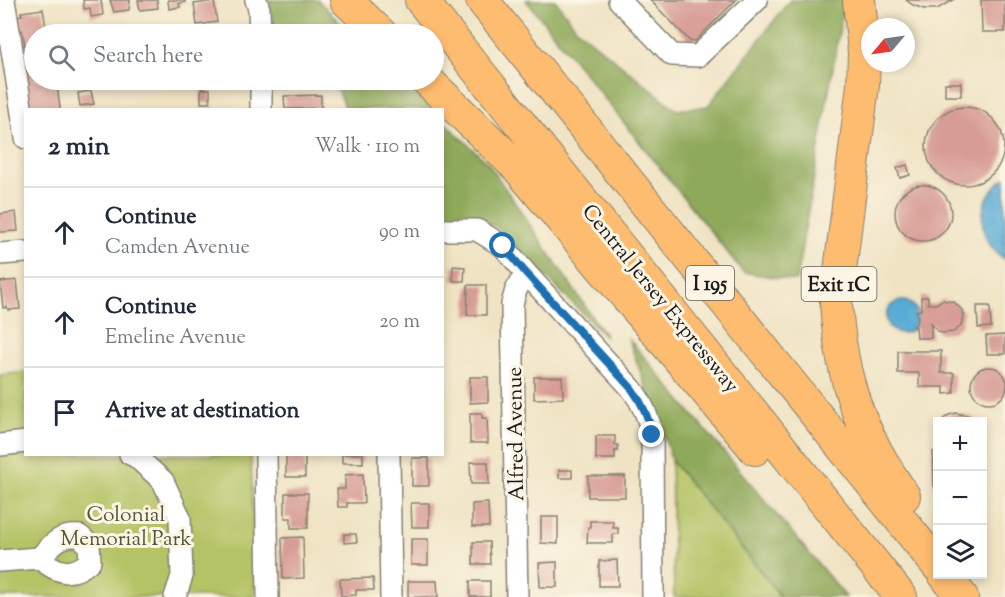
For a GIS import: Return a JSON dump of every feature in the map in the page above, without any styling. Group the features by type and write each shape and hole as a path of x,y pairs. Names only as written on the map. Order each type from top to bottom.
{"highway":[{"path":"346,0 371,24"},
{"name":"Central Jersey Expressway","path":"419,0 440,24"},
{"name":"I 195","path":"482,0 933,560"},
{"name":"Exit 1C","path":"859,0 863,41 863,85 836,303 839,338 846,377 856,410 870,441 886,471 933,536"},
{"name":"Central Jersey Expressway","path":"444,29 901,597"},
{"path":"438,90 517,167 780,479 890,597"},
{"path":"948,579 962,597"},
{"path":"962,579 975,597"}],"street":[{"path":"4,0 24,125"},
{"path":"256,0 259,24"},
{"path":"619,0 672,55 698,56 757,0"},
{"path":"261,90 261,108"},
{"path":"444,230 477,230 503,246 632,389 645,410 652,435 653,597"},
{"path":"0,254 24,252"},
{"name":"Alfred Avenue","path":"517,597 512,304 516,290 526,273"},
{"path":"0,445 24,442"},
{"path":"135,456 163,481 180,518 182,576 175,597"},
{"path":"266,456 268,597"},
{"path":"389,456 391,597"},
{"path":"0,561 39,558"}],"green space":[{"path":"268,0 318,0 341,24 274,24"},
{"path":"526,0 555,0 578,30 677,110 708,106 790,0 846,0 796,281 743,272"},
{"path":"338,90 410,90 431,108 345,108"},
{"path":"444,122 488,163 606,337 496,226 446,213 444,210"},
{"path":"628,338 846,597 781,597 671,460"},
{"name":"Colonial Memorial Park","path":"24,372 24,456 251,456 255,597 0,597 0,375"},
{"path":"671,460 781,597 674,597"}],"water":[{"path":"1005,178 1005,259 988,241 982,219 988,196"},
{"path":"902,301 913,306 918,317 913,328 902,333 891,328 886,317 891,306"}],"building":[{"path":"83,0 101,0 103,15 91,17 90,8 84,9"},
{"path":"110,0 130,0 129,10 114,12"},
{"path":"138,0 157,0 158,8 140,10"},
{"path":"168,0 185,0 185,2 179,3 180,7 169,9"},
{"path":"650,0 736,0 695,41 690,41"},
{"path":"906,0 953,0 937,9 924,9"},
{"path":"981,0 1005,0 1005,32 982,32"},
{"path":"214,1 217,22 197,24 194,4"},
{"path":"43,9 45,24 24,24 24,40 22,30 15,31 13,17 22,15 21,12"},
{"path":"24,45 24,80 17,46"},
{"path":"945,83 961,83 961,96 945,96"},
{"path":"26,90 58,90 60,108 30,108"},
{"path":"201,90 210,90 210,103 201,103"},
{"path":"91,91 94,104 80,106 78,93"},
{"path":"321,95 321,108 285,108 284,96"},
{"path":"965,107 980,110 992,119 1001,131 1004,146 1001,161 992,173 980,182 965,185 950,182 938,173 929,161 926,146 929,131 938,119 950,110"},
{"path":"907,165 910,175 900,178 897,168"},
{"path":"917,185 929,185 939,189 947,197 951,213 947,229 939,237 929,241 917,241 907,237 899,229 895,219 895,207 899,197 907,189"},
{"path":"16,212 18,231 0,232 0,214"},
{"path":"453,266 465,267 464,281 453,281"},
{"path":"17,280 20,309 8,310 7,307 3,308 0,282"},
{"path":"468,285 486,285 486,315 467,315"},
{"path":"921,297 928,297 928,304 936,304 942,300 954,302 962,310 961,326 953,332 942,333 937,331 931,323 931,338 917,338 916,327 914,327 918,319 916,311 921,310"},
{"path":"977,306 990,306 991,327 978,328"},
{"path":"1005,335 1005,354 987,354 986,336"},
{"path":"898,351 941,351 941,373 954,373 954,393 944,394 944,387 919,387 919,373 898,373"},
{"path":"989,367 1002,372 1006,378 1006,392 1002,398 989,403 976,398 971,385 976,372"},
{"path":"470,377 488,377 488,402 470,403"},
{"path":"534,377 562,377 563,398 534,399"},
{"path":"470,413 482,413 482,418 487,418 488,443 470,443"},
{"path":"956,413 971,417 946,417"},
{"path":"596,436 615,436 618,451 615,451 615,459 596,459"},
{"path":"286,456 305,456 305,477 286,477"},
{"path":"342,456 363,456 363,463 342,463"},
{"path":"412,458 429,458 429,486 412,486"},
{"path":"470,462 488,462 489,484 471,484"},
{"path":"559,470 572,470 572,478 559,478"},
{"path":"363,474 364,503 347,503 347,507 338,507 337,489 345,489 345,475"},
{"path":"588,476 625,476 625,497 588,497"},
{"path":"285,493 308,493 308,528 291,528 291,518 285,518"},
{"path":"411,503 429,503 429,527 412,527"},
{"path":"488,503 489,527 472,527 472,504"},
{"path":"541,517 558,517 558,544 541,543"},
{"path":"590,521 613,521 613,528 618,528 618,534 613,534 613,543 587,543"},
{"path":"344,534 356,534 357,542 344,543"},
{"path":"303,537 304,578 283,579 282,538"},
{"path":"411,539 428,539 428,565 411,565"},
{"path":"473,542 489,542 490,564 473,564"},
{"path":"617,560 618,586 599,586 599,561"},
{"path":"557,562 557,587 540,587 539,563"},
{"path":"373,578 374,590 356,590 356,595 341,596 340,579"},
{"path":"408,581 437,581 438,597 408,597"},
{"path":"470,581 490,581 490,597 470,597"}],"route":[{"path":"503,246 632,389 649,418 652,435"}]}
